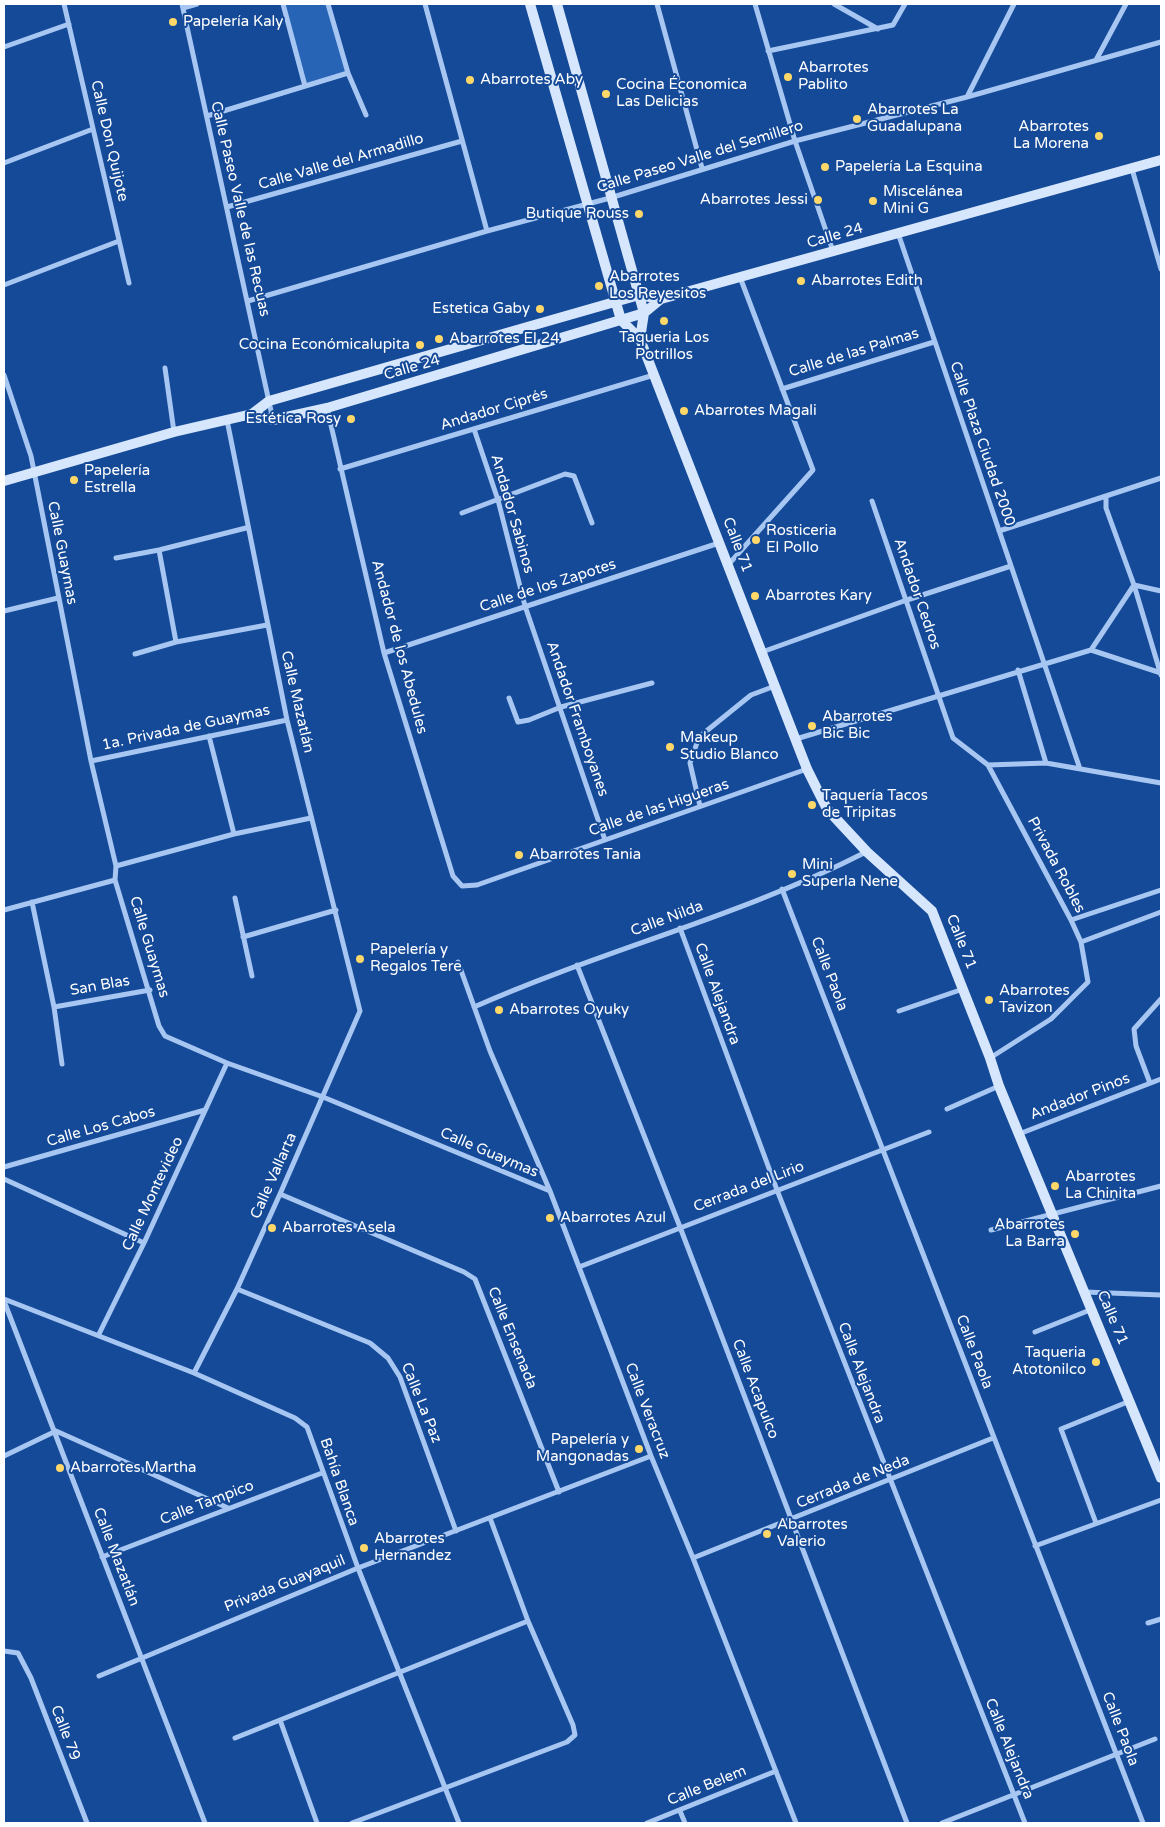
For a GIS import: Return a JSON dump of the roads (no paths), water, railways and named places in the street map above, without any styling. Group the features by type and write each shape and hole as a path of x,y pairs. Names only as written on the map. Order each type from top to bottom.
{"street":[{"name":"Calle Don Quijote","path":"64,4 129,283"},
{"path":"182,6 197,4"},
{"path":"283,4 305,86"},
{"path":"328,4 348,74 366,115"},
{"path":"425,4 487,231"},
{"path":"530,4 586,204 621,320"},
{"path":"557,4 610,198 644,312"},
{"path":"657,4 702,168"},
{"path":"755,4 795,141 834,252"},
{"path":"834,4 878,29"},
{"path":"768,51 893,25 905,4"},
{"path":"967,97 1014,4"},
{"path":"1096,60 1126,4"},
{"name":"Calle Paseo Valle de las Recuas","path":"182,6 273,420"},
{"path":"4,47 69,24"},
{"name":"Calle Paseo Valle del Semillero","path":"248,301 487,231 610,198 702,168 795,141 967,97 1161,42"},
{"path":"207,116 348,74"},
{"path":"4,163 93,129"},
{"name":"Calle Valle del Armadillo","path":"227,207 462,141"},
{"name":"Calle 24","path":"252,414 273,420 327,408 621,320 644,312 661,299 1161,160"},
{"path":"1132,169 1161,269"},
{"name":"Calle Plaza Ciudad 2000","path":"898,233 1080,769"},
{"path":"4,285 119,241"},
{"path":"728,566 812,470 740,277"},
{"name":"Calle 24","path":"4,481 174,432 252,414 269,401 639,295 661,299"},
{"name":"Calle 71","path":"640,339 644,312"},
{"name":"Calle 71","path":"621,320 640,339 807,769 828,808 867,852 932,911 964,989 990,1058 998,1086 1090,1310 1131,1400 1161,1478"},
{"name":"Calle de las Palmas","path":"782,389 934,342"},
{"path":"165,368 174,432"},
{"name":"Calle Guaymas","path":"4,375 31,456 91,762 116,866 115,880 150,990 159,1026 165,1036 227,1063 323,1098 550,1192"},
{"name":"Andador Ciprés","path":"340,469 654,375"},
{"name":"Andador de los Abedules","path":"327,408 384,652 452,876 462,886"},
{"name":"Calle Mazatlán","path":"226,420 246,528 287,720 354,986"},
{"name":"Andador Sabinos","path":"474,429 498,500 525,606"},
{"path":"462,513 565,474 574,476 592,523"},
{"path":"999,531 1161,478"},
{"path":"1106,496 1106,508 1134,586 1161,674"},
{"name":"Andador Cedros","path":"872,501 904,601 939,694 953,738 988,765"},
{"path":"116,558 159,550 246,528"},
{"name":"Calle de los Zapotes","path":"384,652 719,542"},
{"path":"159,550 176,642"},
{"path":"762,652 904,601 1011,566"},
{"path":"1134,586 1161,591"},
{"path":"1091,650 1134,586"},
{"path":"4,611 58,598"},
{"name":"Andador Framboyanes","path":"525,606 605,840"},
{"path":"135,654 176,642 267,624"},
{"path":"796,739 1044,662 1091,650 1161,674"},
{"path":"1018,670 1046,763"},
{"path":"509,698 518,722 529,720 561,707 652,683"},
{"path":"700,806 690,763 699,737 751,695 775,686"},
{"name":"1a. Privada de Guaymas","path":"91,762 287,720"},
{"path":"210,736 234,834"},
{"path":"988,765 1046,763 1161,785"},
{"name":"Privada Robles","path":"988,765 1071,920 1081,942 1088,982 1051,1019 990,1058"},
{"name":"Calle de las Higueras","path":"462,886 477,885 807,769"},
{"path":"116,866 234,834 311,818"},
{"name":"Calle Nilda","path":"474,1008 576,965 782,889 867,852"},
{"path":"4,910 115,880"},
{"name":"Calle Paola","path":"782,889 884,1148 993,1438 1143,1823"},
{"path":"1071,920 1161,890"},
{"path":"235,898 252,976"},
{"path":"32,902 54,1007 62,1064"},
{"path":"243,938 336,910"},
{"path":"1081,942 1161,912"},
{"name":"Calle Alejandra","path":"680,928 777,1190 1025,1823"},
{"path":"458,962 474,1008"},
{"name":"Calle Acapulco","path":"576,965 680,1227 907,1823"},
{"name":"Calle Vallarta","path":"194,1372 237,1289 323,1098 360,1010 354,986"},
{"path":"899,1011 964,989"},
{"name":"San Blas","path":"54,1007 150,990"},
{"name":"Andador Pinos","path":"1150,1083 1136,1046 1134,1029 1161,999"},
{"name":"Calle Veracruz","path":"474,1008 550,1192 651,1456 693,1558 796,1823"},
{"name":"Calle Montevideo","path":"99,1334 144,1243 227,1063"},
{"name":"Andador Pinos","path":"1019,1134 1161,1079"},
{"path":"947,1109 998,1086"},
{"name":"Calle Los Cabos","path":"4,1167 206,1110"},
{"name":"Cerrada del Lirio","path":"579,1267 929,1132"},
{"path":"4,1179 144,1243"},
{"path":"991,1230 1053,1216 1161,1186"},
{"name":"Calle Ensenada","path":"280,1194 464,1272 474,1279 559,1492"},
{"name":"Calle La Paz","path":"237,1289 370,1344 388,1358 400,1377 456,1531"},
{"path":"1084,1292 1161,1295"},
{"name":"Calle Mazatlán","path":"4,1300 56,1431 204,1823"},
{"name":"Bahía Blanca","path":"4,1300 99,1334 194,1372 295,1418 307,1427 358,1568 458,1823"},
{"path":"1035,1332 1090,1310"},
{"path":"1096,1523 1061,1429 1131,1400"},
{"path":"4,1456 56,1431 228,1508"},
{"name":"Cerrada de Neda","path":"693,1558 890,1481 993,1438"},
{"name":"Privada Guayaquil","path":"99,1676 142,1656 358,1568 651,1456"},
{"name":"Calle Tampico","path":"102,1557 322,1472"},
{"path":"1035,1546 1161,1500"},
{"path":"352,1823 567,1742 575,1735 573,1725 528,1621 490,1518"},
{"path":"1148,1622 1161,1619"},
{"path":"236,1738 528,1621"},
{"name":"Calle 79","path":"4,1651 18,1653 31,1678 87,1823"},
{"path":"280,1720 317,1823"},
{"path":"942,1823 1155,1739"},
{"name":"Calle Belem","path":"647,1823 776,1771"},
{"path":"680,1810 685,1823"}],"place":[{"name":"Papelería Kaly","path":"173,22"},
{"name":"Abarrotes Pablito","path":"788,77"},
{"name":"Abarrotes Aby","path":"470,80"},
{"name":"Cocina Économica Las Delicias","path":"606,94"},
{"name":"Abarrotes La Guadalupana","path":"857,119"},
{"name":"Abarrotes La Morena","path":"1099,136"},
{"name":"Papelería La Esquina","path":"825,167"},
{"name":"Abarrotes Jessi","path":"818,200"},
{"name":"Miscelánea Mini G","path":"873,201"},
{"name":"Butique Rouss","path":"639,214"},
{"name":"Abarrotes Edith","path":"801,281"},
{"name":"Abarrotes Los Reyesitos","path":"599,286"},
{"name":"Estetica Gaby","path":"540,309"},
{"name":"Taqueria Los Potrillos","path":"664,321"},
{"name":"Abarrotes El 24","path":"439,339"},
{"name":"Cocina Económicalupita","path":"420,345"},
{"name":"Abarrotes Magali","path":"684,411"},
{"name":"Estética Rosy","path":"351,419"},
{"name":"Papelería Estrella","path":"74,480"},
{"name":"Rosticeria El Pollo","path":"756,540"},
{"name":"Abarrotes Kary","path":"755,596"},
{"name":"Abarrotes Bic Bic","path":"812,726"},
{"name":"Makeup Studio Blanco","path":"670,747"},
{"name":"Taquería Tacos de Tripitas","path":"812,805"},
{"name":"Abarrotes Tania","path":"519,855"},
{"name":"Mini Superla Nene","path":"792,874"},
{"name":"Papelería y Regalos Tere","path":"360,959"},
{"name":"Abarrotes Tavizon","path":"989,1000"},
{"name":"Abarrotes Oyuky","path":"499,1010"},
{"name":"Abarrotes La Chinita","path":"1055,1186"},
{"name":"Abarrotes Azul","path":"550,1218"},
{"name":"Abarrotes Asela","path":"272,1228"},
{"name":"Abarrotes La Barra","path":"1075,1234"},
{"name":"Taqueria Atotonilco","path":"1096,1362"},
{"name":"Papelería y Mangonadas","path":"639,1449"},
{"name":"Abarrotes Martha","path":"60,1468"},
{"name":"Abarrotes Valerio","path":"767,1534"},
{"name":"Abarrotes Hernandez","path":"364,1548"}]}
